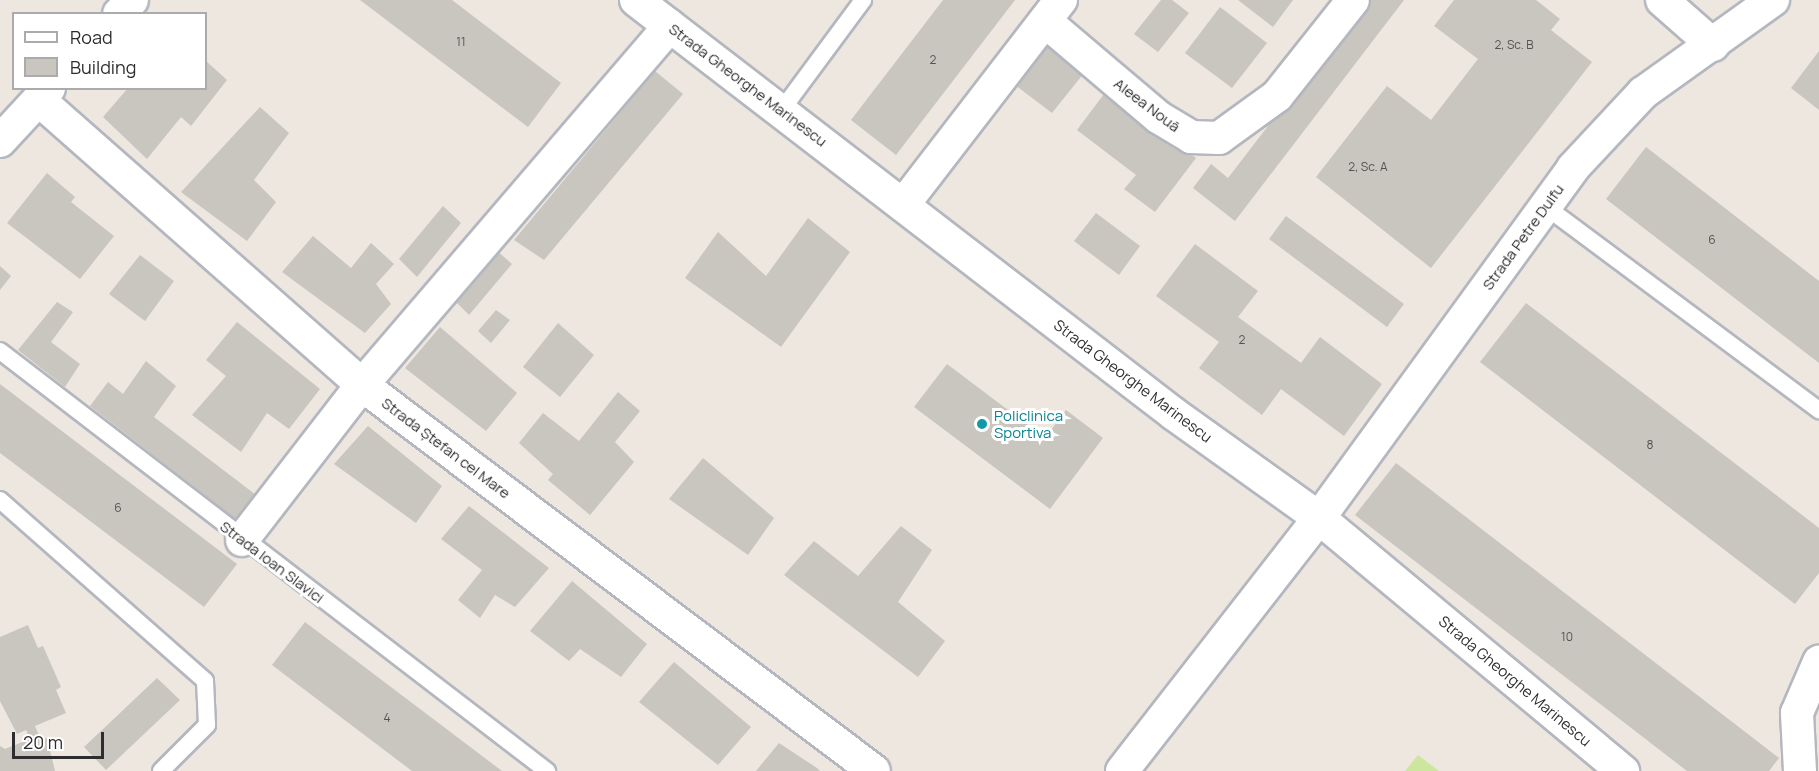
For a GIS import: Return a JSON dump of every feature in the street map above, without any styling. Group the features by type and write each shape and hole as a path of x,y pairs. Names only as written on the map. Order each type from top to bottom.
{"street":[{"path":"121,12 132,0"},
{"name":"Strada Gheorghe Marinescu","path":"636,0 1174,414 1318,518 1623,771"},
{"name":"Aleea Nouă","path":"903,205 1053,11 1158,117 1191,137 1220,138 1276,96 1353,0"},
{"path":"1662,0 1713,45"},
{"name":"Strada Petre Dulfu","path":"1122,771 1318,518 1573,168 1643,93 1773,0"},
{"path":"242,540 362,385 670,26"},
{"path":"0,141 44,94"},
{"name":"Strada Ștefan cel Mare","path":"44,94 362,385 874,771"},
{"path":"1800,771 1797,713 1819,662"}],"lane":[{"path":"781,111 864,0"},
{"path":"1545,206 1819,410"},
{"name":"Strada Ioan Slavici","path":"0,351 242,540 547,771"},
{"path":"2,505 205,681 207,725 160,771"}],"green space":[{"path":"1418,755 1439,771 1405,771"}],"building":[{"path":"360,0 452,0 561,83 528,127"},
{"path":"943,0 1015,0 896,155 851,120"},
{"path":"1161,0 1172,0 1189,13 1158,52 1134,34"},
{"path":"1238,0 1293,0 1273,27"},
{"path":"1365,0 1404,0 1235,221 1193,188 1211,164 1228,178"},
{"path":"1454,0 1536,0 1560,19 1551,30 1592,62 1431,268 1316,177 1387,86 1431,120 1478,59 1434,26"},
{"path":"1220,7 1267,43 1232,88 1185,53"},
{"path":"1046,44 1084,73 1052,113 1015,85"},
{"path":"1819,51 1819,110 1791,88"},
{"path":"207,62 227,80 191,126 181,117 147,159 103,117 126,90 207,90"},
{"path":"655,71 683,94 544,260 514,240"},
{"path":"1107,90 1196,158 1155,212 1124,189 1136,175 1077,130"},
{"path":"260,107 289,133 254,180 276,202 247,241 181,192"},
{"path":"1646,147 1819,281 1819,363 1606,199"},
{"path":"47,173 75,197 71,202 114,236 80,279 7,223"},
{"path":"443,206 461,223 417,277 399,259"},
{"path":"1096,213 1140,246 1119,275 1074,241"},
{"path":"1286,216 1404,304 1387,327 1269,239"},
{"path":"808,218 850,252 781,347 685,278 718,232 766,276"},
{"path":"313,236 351,268 371,243 394,264 376,284 391,304 365,333 282,272"},
{"path":"1195,244 1258,291 1238,317 1301,363 1320,337 1382,384 1344,436 1281,389 1262,415 1199,368 1219,342 1156,296"},
{"path":"495,249 512,264 469,315 452,298"},
{"path":"140,255 174,281 145,321 109,294"},
{"path":"0,266 11,276 0,290"},
{"path":"57,302 73,312 51,342 80,364 65,387 18,350"},
{"path":"1526,303 1819,528 1819,573 1795,604 1480,362"},
{"path":"496,310 510,320 491,343 478,331"},
{"path":"237,322 320,389 289,429 267,413 241,452 192,415 226,376 206,360"},
{"path":"558,323 594,355 560,397 523,367"},
{"path":"440,327 517,393 486,431 405,368"},
{"path":"146,361 176,386 154,417 256,495 237,520 90,406 108,382 123,394"},
{"name":"Policlinica Sportiva","path":"947,364 1045,438 1066,410 1103,438 1050,509 914,407"},
{"path":"0,384 237,564 204,607 0,453"},
{"path":"618,392 640,411 615,442 634,462 590,515 548,480 553,474 519,443 543,413 579,441"},
{"path":"368,426 442,486 416,523 334,464"},
{"path":"703,458 774,518 748,555 669,499"},
{"path":"1396,463 1779,758 1769,771 1687,771 1355,515"},
{"path":"469,506 549,568 515,607 495,595 480,618 458,600 482,570 441,539"},
{"path":"901,526 932,550 898,602 945,641 918,677 784,575 814,541 858,576"},
{"path":"572,581 647,644 621,677 580,649 569,661 530,631"},
{"path":"305,622 502,771 412,771 272,665"},
{"path":"28,625 38,648 43,646 61,687 56,690 66,713 35,726 41,740 47,738 55,771 0,771 0,746 5,749 30,739 26,730 17,734 0,701 0,637"},
{"path":"674,662 751,727 718,765 639,702"},
{"path":"157,678 180,700 106,770 84,747"},
{"path":"779,743 817,768 820,771 756,771"}],"place":[{"name":"Policlinica Sportiva","path":"982,424"}]}
